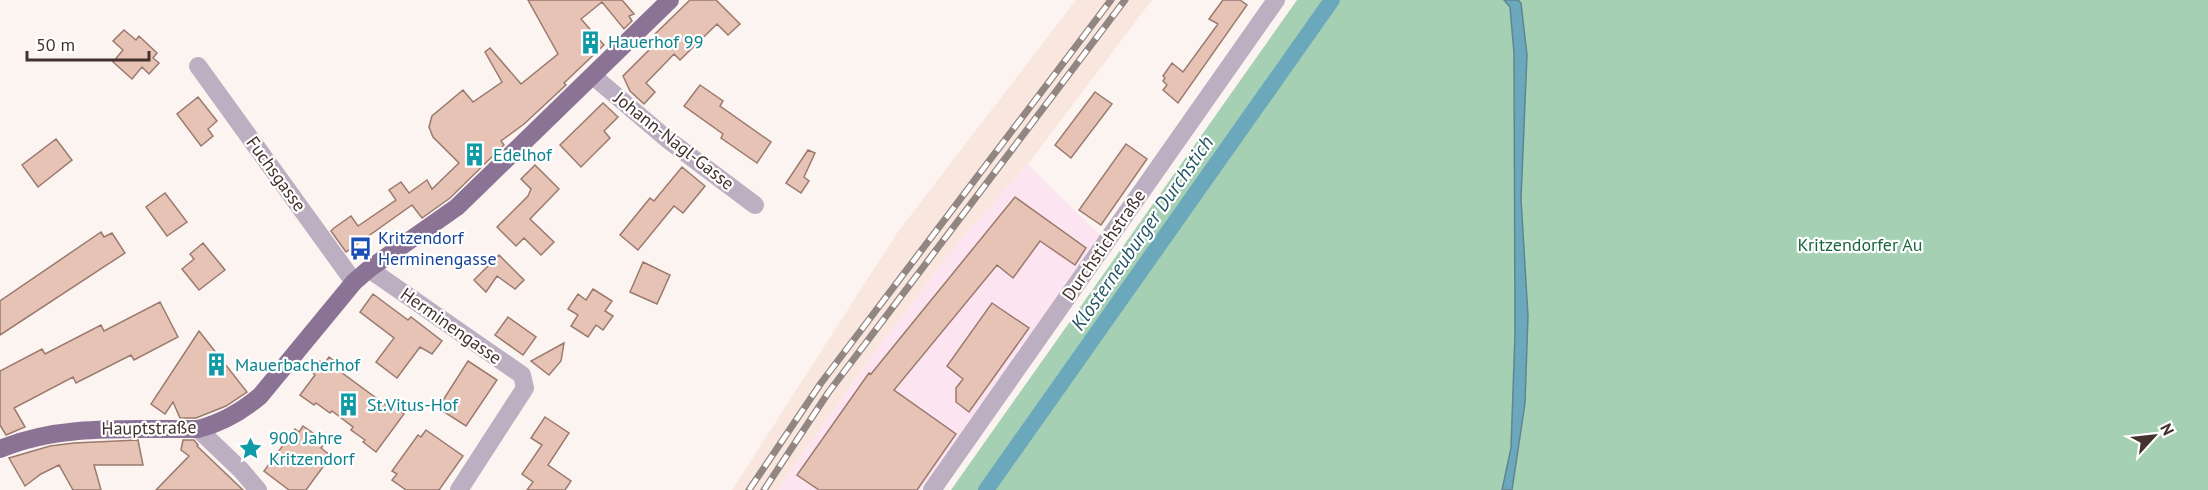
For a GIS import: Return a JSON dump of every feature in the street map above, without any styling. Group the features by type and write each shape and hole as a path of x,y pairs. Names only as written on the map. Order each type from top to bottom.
{"main road":[{"name":"Hauptstraße","path":"0,449 39,437 87,429 198,429 229,418 245,409 260,396 354,282 457,207 670,0"}],"street":[{"name":"Durchstichstraße","path":"932,490 1276,0"},
{"name":"Fuchsgasse","path":"198,66 354,282"},
{"name":"Johann-Nagl-Gasse","path":"593,76 667,139 755,205"},
{"name":"Herminengasse","path":"369,269 522,375 525,388 459,490"},
{"path":"198,429 258,490"}],"shaded area":[{"path":"1076,0 1152,0 1028,164 958,243 869,360 778,490 732,490 897,233"},
{"path":"1028,164 1101,236 921,490 778,490 869,360 958,243"}],"green space":[{"path":"1297,0 1504,0 1510,7 1514,53 1515,334 1511,448 1502,490 951,490"},
{"name":"Kritzendorfer Au","path":"1518,0 2208,0 2208,490 1512,490 1525,403 1528,316 1521,199 1527,55 1521,3"}],"water":[{"path":"1504,0 1518,0 1521,3 1527,55 1521,199 1528,316 1525,403 1512,490 1502,490 1511,448 1515,334 1514,53 1510,7"}],"building":[{"path":"528,0 622,0 634,14 629,16 632,21 624,29 602,2 581,19 604,45 564,83 566,85 524,124 501,141 504,145 450,198 422,218 412,205 346,252 331,231 334,228 351,216 358,226 396,200 389,190 401,182 409,193 427,180 432,189 459,163 433,137 429,127 432,116 463,90 473,102 502,82 485,52 490,48 521,84 558,54"},
{"path":"690,0 716,0 740,24 728,35 717,24 680,60 674,54 646,83 655,92 644,104 630,91 623,76 660,39 655,34"},
{"path":"1223,0 1240,0 1247,5 1178,103 1163,90 1167,85 1163,81 1165,78 1163,76 1172,63 1183,72 1218,24 1209,19"},
{"path":"124,30 136,40 139,36 157,53 153,58 159,63 149,74 142,67 132,79 113,62 123,50 113,41"},
{"path":"700,85 723,101 720,106 771,142 757,163 721,138 723,134 684,106"},
{"path":"1095,92 1112,104 1071,158 1055,145"},
{"path":"198,97 217,121 208,129 213,136 201,146 177,114"},
{"path":"603,103 618,117 604,131 610,138 581,167 560,145"},
{"path":"56,139 72,160 38,187 22,165"},
{"path":"1126,144 1147,159 1101,225 1079,210"},
{"path":"808,150 815,153 804,177 809,181 801,193 786,183"},
{"path":"535,165 559,189 530,219 554,242 541,255 524,238 516,246 497,227 528,196 531,189 521,179"},
{"path":"682,167 705,186 683,213 674,206 638,250 620,235 650,198 654,201"},
{"path":"165,193 187,222 167,236 146,207"},
{"path":"1015,197 1086,248 1075,265 1040,241 1013,278 997,265 894,390 956,434 917,490 819,490 797,475 869,373 871,374"},
{"path":"101,232 104,237 112,233 125,253 0,335 0,301"},
{"path":"203,243 225,270 199,290 182,269 194,259 190,254"},
{"path":"499,255 524,280 515,289 497,276 486,292 474,280"},
{"path":"643,262 670,275 657,304 630,292"},
{"path":"593,289 612,301 605,311 613,316 603,330 596,325 588,337 571,326 578,315 568,309 578,294 586,300"},
{"name":"St.Vitus-Hof","path":"373,294 408,320 411,317 442,341 432,354 420,347 397,378 376,362 394,338 360,312"},
{"path":"160,302 178,337 134,360 131,355 76,383 73,377 14,408 25,427 6,435 0,425 0,371 42,349 45,354 101,325 104,331"},
{"path":"992,303 1029,328 969,412 956,402 956,388 963,379 947,366"},
{"path":"508,317 536,337 523,355 495,335"},
{"path":"199,331 247,392 226,406 196,418 180,418 173,402 165,414 151,404"},
{"path":"564,343 561,361 549,375 531,361"},
{"name":"St.Vitus-Hof","path":"329,357 344,368 341,372 387,406 389,403 404,414 376,452 351,430 353,427 332,411 330,413 316,403 314,405 300,395 315,375 312,372 320,361 324,364"},
{"path":"468,361 497,380 466,426 438,408"},
{"path":"545,417 569,433 548,465 571,481 565,490 527,490 533,482 522,474 542,445 531,438"},
{"path":"303,426 326,442 321,448 331,456 306,490 289,490 264,471 295,429 299,432"},
{"path":"426,430 463,456 439,490 406,490 392,480 397,474 392,471 418,435 421,437"},
{"path":"138,440 143,465 94,465 101,490 73,490 59,465 41,474 25,486 9,458 50,446"},
{"path":"183,440 194,440 197,446 243,490 156,490 189,456 181,450"}],"waterway":[{"name":"Klosterneuburger Durchstich","path":"986,490 1332,0"}],"railway":[{"path":"749,490 821,383 1111,0"},
{"path":"764,490 828,393 1125,0"}],"place":[{"name":"Hauerhof 99","path":"590,42"},
{"name":"Edelhof","path":"475,155"},
{"name":"Kritzendorf Herminengasse","path":"360,248"},
{"name":"Mauerbacherhof","path":"217,365"},
{"name":"St.Vitus-Hof","path":"349,405"},
{"name":"900 Jahre Kritzendorf","path":"251,448"}]}
